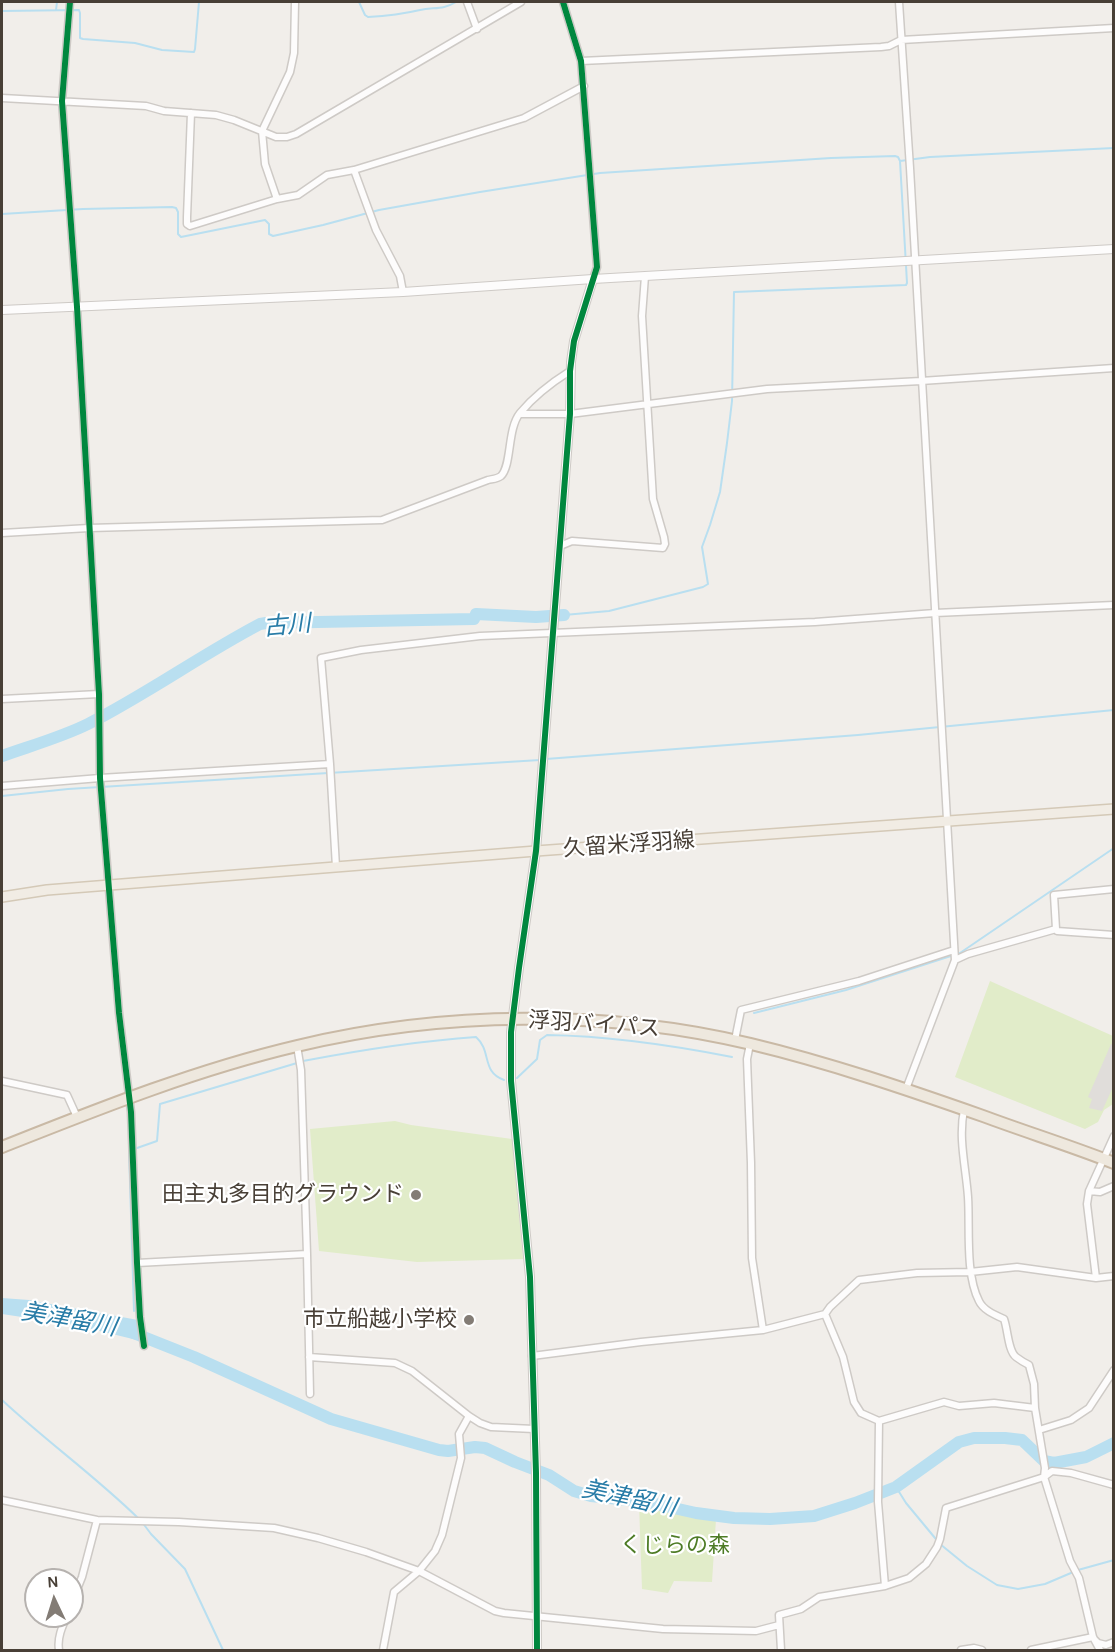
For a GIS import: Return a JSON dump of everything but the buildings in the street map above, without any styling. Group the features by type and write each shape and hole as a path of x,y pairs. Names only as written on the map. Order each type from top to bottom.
{"highway":[{"name":"浮羽バイパス","path":"2,1147 129,1097 241,1060 297,1046 371,1031 448,1022 587,1020 735,1040 821,1062 906,1089 1109,1161"}],"main road":[{"name":"久留米浮羽線","path":"2,897 109,885 536,851 1113,809"}],"street":[{"path":"70,2 62,101 99,694 100,778 119,1013 129,1097 140,1317 144,1346"},
{"path":"277,199 265,164 262,131 290,72 294,52 295,2"},
{"path":"467,2 477,28"},
{"path":"2,98 129,104 164,111 216,115 276,137 287,137 296,134 521,2"},
{"path":"537,1650 536,1473 530,1277 511,1081 513,1020 536,851 570,414 570,371 574,341 597,267 581,61 563,2"},
{"path":"899,2 954,955 906,1089"},
{"path":"581,61 881,47 902,40 1113,28"},
{"path":"191,113 187,224 190,226 277,199 298,195 327,175 354,170 524,118 584,86"},
{"path":"354,170 376,230 400,276 403,292"},
{"path":"2,310 403,292 1113,249"},
{"path":"560,546 572,541 663,548 664,537 652,499 642,316 645,276"},
{"path":"519,414 570,414 767,389 1113,368"},
{"path":"2,533 89,528 382,520 488,480 499,478 505,471 512,430 519,414 547,386 570,371"},
{"path":"336,867 321,658 361,650 480,636 815,622 935,613 1113,605"},
{"path":"2,699 99,694"},
{"path":"2,786 330,764"},
{"path":"1056,929 1054,895 1113,889"},
{"path":"735,1040 741,1010 954,955 968,954 1056,929 1057,931 1113,935"},
{"path":"750,1044 747,1059 752,1258 763,1330"},
{"path":"297,1046 301,1070 310,1394"},
{"path":"2,1081 67,1095 77,1117"},
{"path":"964,1110 962,1129 968,1195 970,1272 979,1302 986,1310 1004,1319 1013,1356 1029,1365 1034,1384 1035,1408 1045,1468 1044,1477 1060,1531 1076,1571 1093,1637 1100,1650"},
{"path":"1096,1278 1087,1204 1089,1191 1109,1161 1113,1136"},
{"path":"1089,1191 1100,1192 1113,1186"},
{"path":"137,1263 307,1254"},
{"path":"532,1356 763,1330 825,1314 849,1287 859,1280 917,1273 970,1272 1017,1267 1096,1278 1113,1276"},
{"path":"825,1314 843,1357 855,1402 861,1413 879,1421 944,1402 959,1406 994,1403 1035,1408"},
{"path":"309,1357 395,1363 429,1383 469,1416 491,1427 534,1429"},
{"path":"1039,1430 1071,1420 1089,1408 1113,1370"},
{"path":"384,1650 394,1592 418,1571 435,1551 442,1535 461,1458 459,1434 469,1416"},
{"path":"879,1421 877,1480 885,1586"},
{"path":"781,1650 779,1615 801,1609 819,1597 885,1586 909,1578 926,1564 939,1542 946,1508 1044,1477 1052,1471 1071,1473 1113,1485"},
{"path":"2,1500 97,1520 274,1528 366,1552 418,1571 495,1611 675,1629 756,1632 779,1625"},
{"path":"84,1569 97,1520"},
{"path":"59,1650 62,1628"},
{"path":"1093,1637 1098,1643 1106,1645 1113,1642"},
{"path":"1031,1650 1093,1637"},
{"path":"961,1650 974,1648 982,1650"}],"green space":[{"path":"990,981 1113,1036 1113,1104 1104,1110 1098,1122 1085,1129 955,1077"},
{"name":"田主丸多目的グラウンド","path":"395,1121 512,1139 523,1259 417,1262 319,1251 310,1129"},
{"name":"くじらの森","path":"639,1503 716,1519 712,1582 674,1581 668,1593 642,1589"}],"shaded area":[{"path":"1111,1044 1113,1045 1113,1087 1102,1111 1089,1108 1092,1099 1088,1097"}],"water":[{"path":"2,1298 29,1300 138,1320 141,1341 75,1325 2,1314"}],"waterway":[{"path":"56,10 57,2"},
{"path":"2,11 79,10 80,38 135,43 162,50 194,52 199,2"},
{"path":"359,2 368,17 443,7 456,2"},
{"path":"2,214 172,207 178,212 178,234 181,237 265,220 269,224 269,234 273,236 379,210 600,173 831,158 895,156 900,161 930,157 1114,148"},
{"path":"564,615 609,611 708,584 702,547 720,492 727,443 732,401 734,292 906,285 900,161"},
{"name":"古川","path":"2,756 88,724 260,624 474,619 476,614 536,617 564,615"},
{"path":"546,759 858,735 1114,710"},
{"path":"2,796 68,789 540,760"},
{"path":"754,1013 846,990 960,953 1114,848"},
{"path":"517,1078 537,1059 540,1040 547,1035 640,1042 732,1057"},
{"path":"303,1061 390,1046 476,1037 484,1048 492,1072 504,1080"},
{"path":"137,1148 157,1141 160,1104 297,1063"},
{"path":"129,1151 134,1311"},
{"name":"美津留川","path":"131,1332 194,1357 331,1419 439,1450 485,1448 549,1475 574,1491 591,1496 647,1502 696,1513 734,1518 770,1519 814,1516 855,1503 896,1487 959,1442 974,1438 1022,1440 1044,1461 1054,1463 1086,1457 1114,1443"},
{"path":"2,1400 138,1518"},
{"path":"896,1487 906,1503 940,1544 967,1566 997,1585 1018,1589 1045,1584 1078,1570 1114,1560"},
{"path":"142,1522 185,1569 223,1650"}],"cycle path":[{"path":"70,2 62,101 77,307 99,694 100,778 119,1013 131,1112 137,1263 144,1346"},
{"path":"537,1650 536,1473 530,1277 511,1081 511,1032 536,851 570,414 570,371 574,341 597,267 581,61 563,2"}],"place":[{"name":"田主丸多目的グラウンド","path":"416,1195"},
{"name":"市立船越小学校","path":"469,1320"}]}
